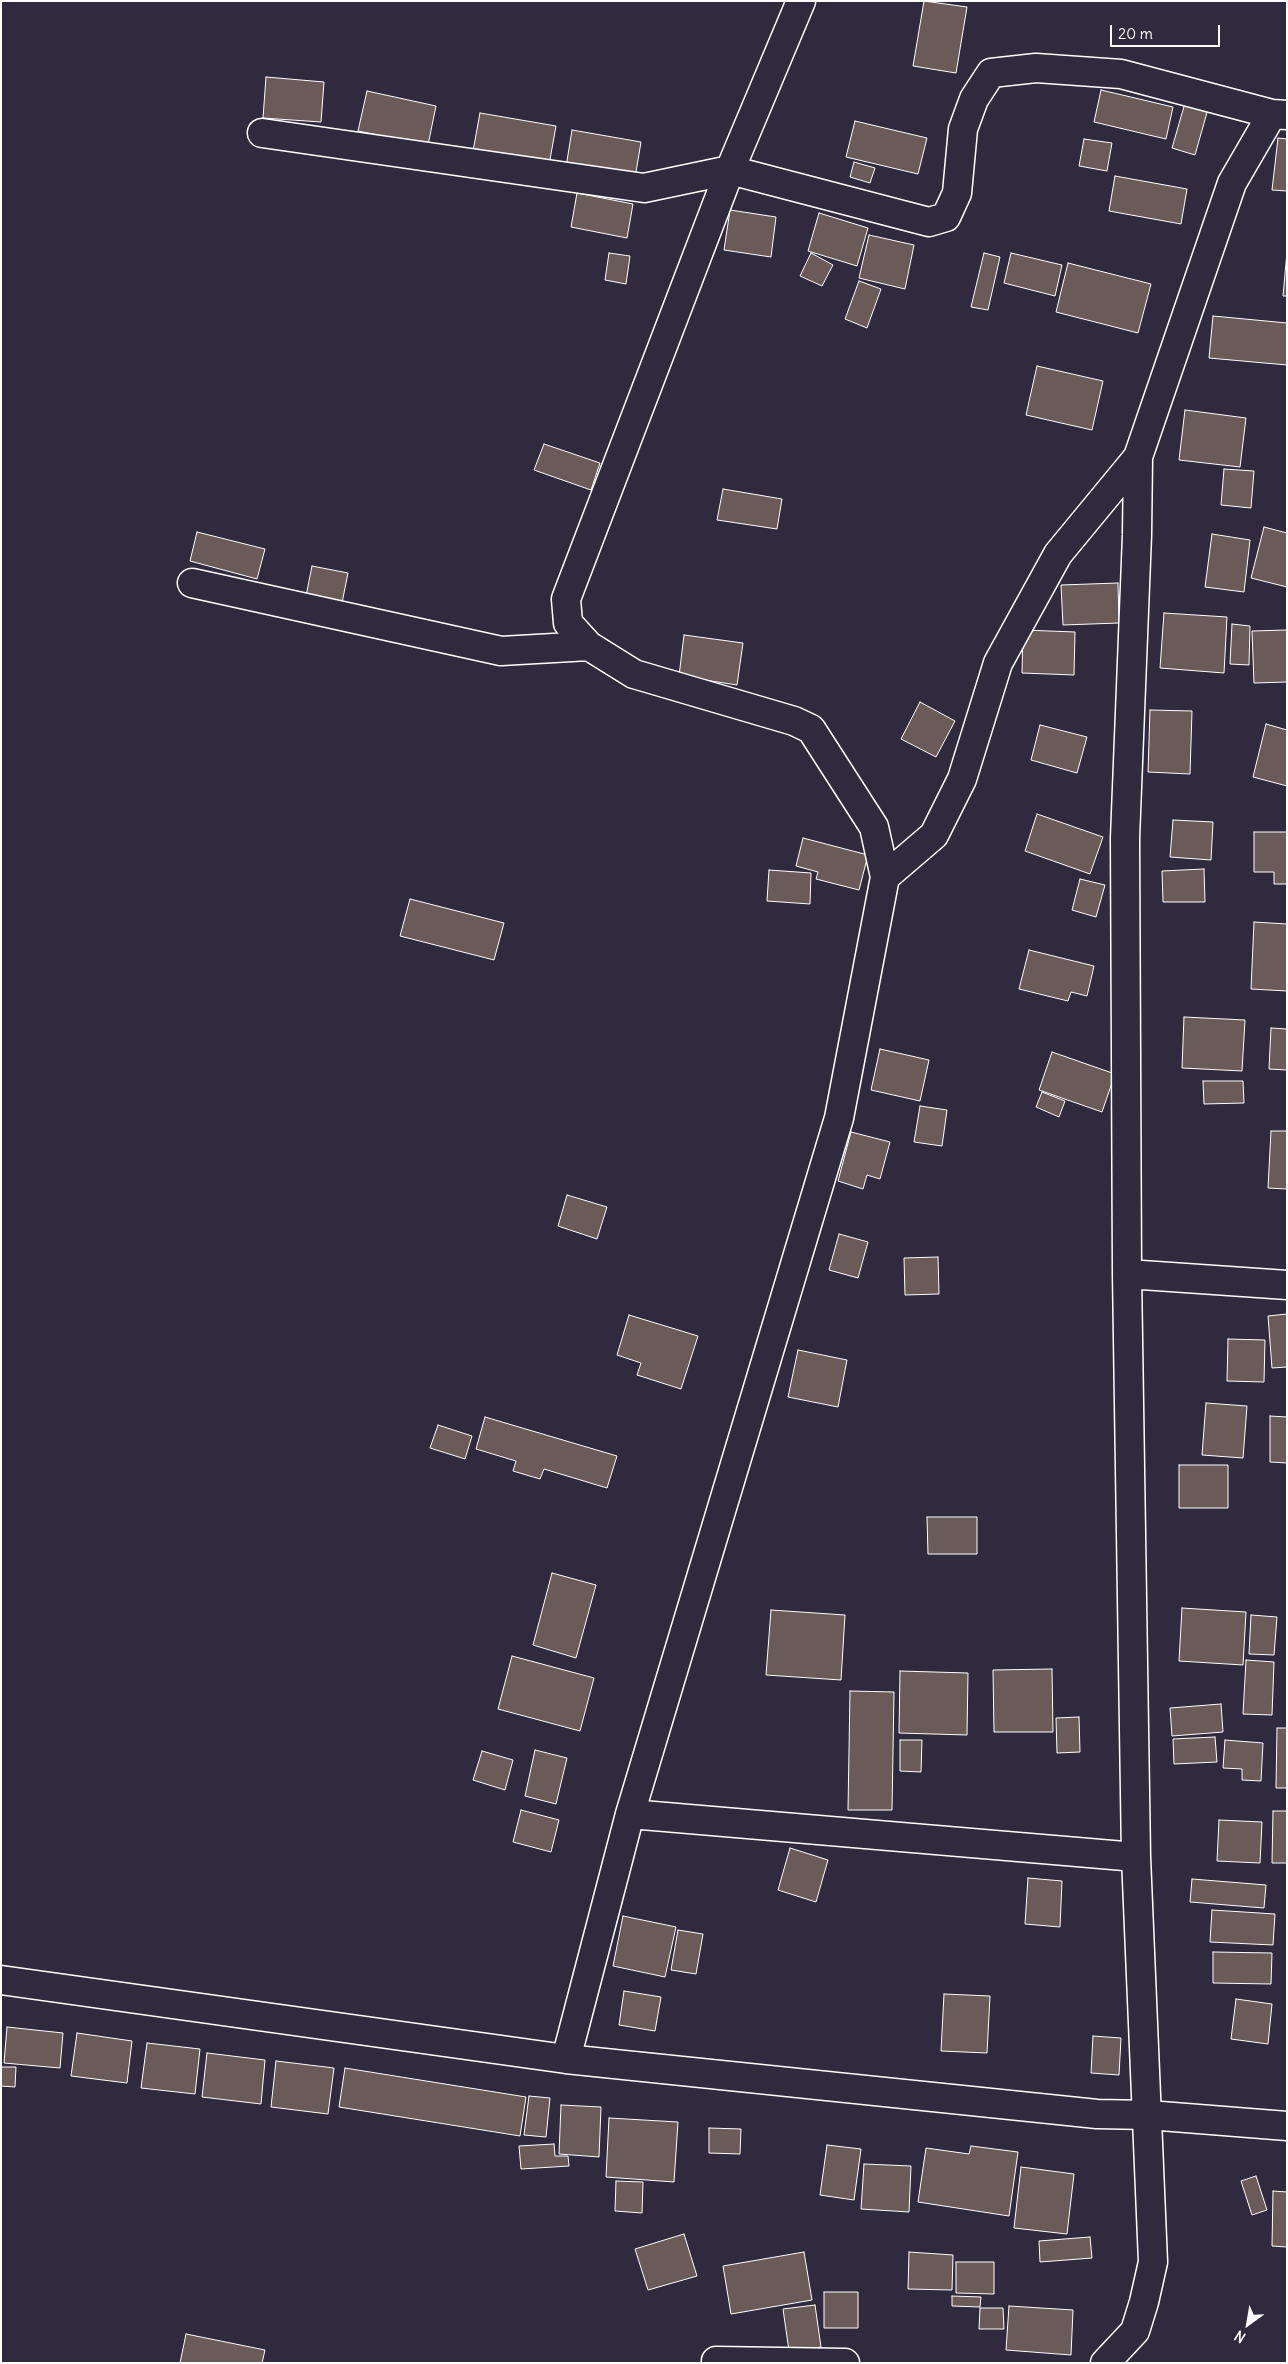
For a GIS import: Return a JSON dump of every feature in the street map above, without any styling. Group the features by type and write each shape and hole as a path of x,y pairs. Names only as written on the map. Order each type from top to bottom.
{"street":[{"path":"566,2059 630,1814 839,1118 885,877 874,828 811,729 794,721 634,674 589,646 568,623 566,599 730,170 801,1"},
{"path":"262,133 644,188 730,170 929,222 946,217 957,193 963,129 974,99 991,73 1036,68 1121,74 1279,114 1232,183 1138,457 1137,535 1125,838 1127,1274 1136,1857 1153,2262 1144,2302 1134,2331 1105,2363"},
{"path":"885,877 934,835 962,779 998,664 1058,554 1138,457"},
{"path":"192,583 501,651 589,646"},
{"path":"1127,1274 1287,1285"},
{"path":"630,1814 1136,1857"},
{"path":"1,1980 566,2059 1097,2114 1148,2115 1287,2126"},
{"path":"716,2361 844,2363"}],"building":[{"path":"924,1 967,7 956,73 913,66"},
{"path":"266,77 324,82 321,122 263,118"},
{"path":"1101,90 1173,107 1166,139 1094,122"},
{"path":"367,91 436,106 428,145 358,131"},
{"path":"1185,103 1208,109 1195,155 1172,148"},
{"path":"480,113 556,126 549,165 473,151"},
{"path":"855,121 927,138 918,174 846,157"},
{"path":"572,130 641,142 635,178 566,167"},
{"path":"1278,138 1287,139 1287,191 1272,190"},
{"path":"1084,139 1112,143 1107,171 1079,166"},
{"path":"854,162 875,168 870,183 850,177"},
{"path":"1115,176 1187,189 1181,224 1109,211"},
{"path":"577,193 633,204 627,238 571,227"},
{"path":"730,210 776,217 771,257 724,250"},
{"path":"819,213 868,228 857,266 808,251"},
{"path":"869,235 914,245 905,289 859,278"},
{"path":"1287,252 1287,296 1283,296"},
{"path":"609,253 630,256 626,284 605,280"},
{"path":"811,253 833,265 822,286 800,276"},
{"path":"984,253 1000,257 988,310 971,307"},
{"path":"1011,253 1062,265 1055,296 1004,283"},
{"path":"1068,263 1151,284 1138,333 1056,312"},
{"path":"859,281 881,289 867,328 845,319"},
{"path":"1213,316 1287,323 1287,365 1209,358"},
{"path":"1037,366 1103,381 1092,430 1026,415"},
{"path":"1185,410 1246,418 1240,467 1179,460"},
{"path":"544,444 600,463 591,490 534,470"},
{"path":"1224,469 1254,471 1251,508 1221,505"},
{"path":"723,489 782,499 777,529 717,520"},
{"path":"1264,527 1287,533 1287,587 1251,578"},
{"path":"197,532 265,549 257,579 190,561"},
{"path":"1212,534 1250,540 1244,592 1205,587"},
{"path":"312,566 348,573 342,603 306,596"},
{"path":"1118,583 1119,623 1063,625 1061,585"},
{"path":"1164,613 1227,617 1224,673 1160,668"},
{"path":"1232,624 1250,626 1249,665 1230,664"},
{"path":"1023,630 1075,632 1074,675 1022,673"},
{"path":"1287,630 1287,682 1254,683 1252,631"},
{"path":"684,635 743,643 737,685 679,676"},
{"path":"920,702 955,721 936,757 901,739"},
{"path":"1150,710 1192,711 1190,774 1148,772"},
{"path":"1266,724 1287,730 1287,786 1253,777"},
{"path":"1040,725 1087,737 1077,773 1031,760"},
{"path":"1037,814 1103,837 1090,874 1025,851"},
{"path":"1173,820 1213,822 1211,860 1170,857"},
{"path":"1254,832 1287,832 1287,884 1274,884 1274,872 1254,872"},
{"path":"803,838 868,855 859,890 816,879 818,872 796,866"},
{"path":"1204,869 1205,902 1163,902 1162,871"},
{"path":"769,870 811,873 810,904 767,901"},
{"path":"1080,879 1105,885 1096,917 1072,910"},
{"path":"410,899 504,923 494,960 400,936"},
{"path":"1254,922 1287,924 1287,991 1251,989"},
{"path":"1029,950 1094,966 1087,996 1071,992 1068,1001 1019,989"},
{"path":"1184,1017 1245,1020 1242,1071 1182,1068"},
{"path":"1271,1028 1287,1029 1287,1070 1269,1069"},
{"path":"880,1049 929,1060 920,1101 871,1090"},
{"path":"1052,1052 1115,1074 1102,1112 1039,1090"},
{"path":"1203,1081 1243,1081 1244,1103 1204,1104"},
{"path":"1042,1092 1065,1101 1059,1117 1036,1107"},
{"path":"920,1106 947,1110 942,1146 914,1142"},
{"path":"1271,1131 1287,1131 1287,1189 1268,1188"},
{"path":"851,1132 890,1142 880,1179 867,1175 863,1189 838,1181"},
{"path":"567,1195 607,1207 597,1239 558,1226"},
{"path":"839,1234 868,1242 858,1278 829,1270"},
{"path":"938,1257 939,1294 905,1295 904,1258"},
{"path":"1287,1314 1287,1367 1272,1368 1268,1316"},
{"path":"629,1315 698,1336 681,1389 637,1375 641,1363 617,1355"},
{"path":"1228,1339 1265,1340 1264,1382 1227,1381"},
{"path":"798,1350 847,1360 838,1407 788,1397"},
{"path":"1206,1403 1247,1406 1243,1458 1202,1455"},
{"path":"1270,1416 1287,1417 1287,1463 1270,1462"},
{"path":"485,1417 617,1456 607,1488 544,1469 540,1479 513,1471 516,1461 476,1449"},
{"path":"438,1425 472,1436 465,1459 430,1448"},
{"path":"1179,1465 1228,1465 1228,1508 1179,1508"},
{"path":"927,1517 977,1517 977,1554 928,1554"},
{"path":"552,1573 596,1585 576,1658 533,1645"},
{"path":"1182,1608 1246,1612 1243,1665 1179,1661"},
{"path":"771,1610 845,1615 841,1680 766,1675"},
{"path":"1251,1615 1277,1617 1274,1655 1249,1654"},
{"path":"512,1656 594,1678 580,1731 498,1709"},
{"path":"1246,1660 1274,1662 1272,1715 1243,1714"},
{"path":"1052,1669 1053,1732 994,1732 993,1670"},
{"path":"900,1671 968,1673 967,1735 899,1733"},
{"path":"850,1691 894,1692 892,1810 848,1810"},
{"path":"1221,1704 1223,1732 1172,1736 1170,1708"},
{"path":"1079,1717 1080,1752 1057,1753 1056,1718"},
{"path":"1277,1728 1287,1728 1287,1788 1276,1788"},
{"path":"1215,1737 1217,1762 1174,1764 1173,1739"},
{"path":"900,1740 922,1740 921,1772 900,1771"},
{"path":"1225,1740 1263,1743 1261,1781 1242,1780 1242,1769 1223,1768"},
{"path":"535,1750 567,1758 556,1804 525,1796"},
{"path":"482,1751 513,1760 505,1790 473,1780"},
{"path":"521,1810 559,1820 551,1852 513,1842"},
{"path":"1273,1811 1287,1811 1287,1863 1272,1863"},
{"path":"1219,1820 1262,1822 1260,1863 1217,1861"},
{"path":"790,1848 828,1860 816,1902 778,1890"},
{"path":"1028,1878 1062,1881 1060,1927 1025,1924"},
{"path":"1192,1879 1266,1885 1264,1908 1190,1902"},
{"path":"1212,1910 1275,1914 1273,1945 1210,1942"},
{"path":"623,1916 676,1927 665,1977 613,1966"},
{"path":"678,1930 703,1934 696,1974 671,1970"},
{"path":"1213,1952 1272,1953 1271,1984 1213,1983"},
{"path":"624,1991 661,1997 655,2031 619,2025"},
{"path":"944,1994 990,1996 987,2053 941,2051"},
{"path":"1236,1999 1272,2004 1268,2044 1231,2039"},
{"path":"7,2027 63,2033 60,2068 4,2063"},
{"path":"77,2033 132,2041 127,2083 71,2076"},
{"path":"1093,2036 1121,2038 1119,2075 1091,2073"},
{"path":"147,2043 200,2049 195,2094 141,2088"},
{"path":"207,2053 265,2060 261,2104 202,2097"},
{"path":"276,2061 334,2068 328,2114 271,2107"},
{"path":"1,2067 16,2067 15,2087 1,2086"},
{"path":"345,2068 526,2097 520,2136 339,2107"},
{"path":"529,2096 550,2098 546,2137 524,2135"},
{"path":"561,2105 601,2107 599,2157 559,2154"},
{"path":"609,2118 678,2122 674,2182 606,2177"},
{"path":"709,2128 741,2129 740,2154 709,2153"},
{"path":"554,2144 555,2156 568,2156 569,2166 521,2169 519,2146"},
{"path":"827,2145 861,2149 854,2200 820,2195"},
{"path":"971,2146 1018,2152 1009,2216 918,2202 926,2148 969,2154"},
{"path":"864,2164 911,2166 909,2212 861,2209"},
{"path":"1021,2167 1074,2174 1067,2234 1014,2228"},
{"path":"1256,2176 1267,2210 1252,2215 1241,2181"},
{"path":"616,2181 643,2182 642,2213 615,2211"},
{"path":"1273,2191 1287,2192 1287,2247 1272,2246"},
{"path":"684,2234 697,2276 648,2290 635,2249"},
{"path":"1090,2237 1092,2258 1040,2262 1039,2241"},
{"path":"804,2252 812,2300 731,2314 723,2266"},
{"path":"909,2252 953,2255 952,2290 908,2289"},
{"path":"956,2262 994,2262 994,2294 956,2293"},
{"path":"824,2292 858,2292 858,2328 824,2328"},
{"path":"952,2296 981,2297 980,2307 952,2306"},
{"path":"815,2305 821,2347 789,2351 783,2309"},
{"path":"1009,2306 1073,2310 1071,2355 1006,2350"},
{"path":"980,2308 1003,2308 1004,2329 979,2329"},
{"path":"186,2334 265,2350 262,2363 180,2363"}]}
